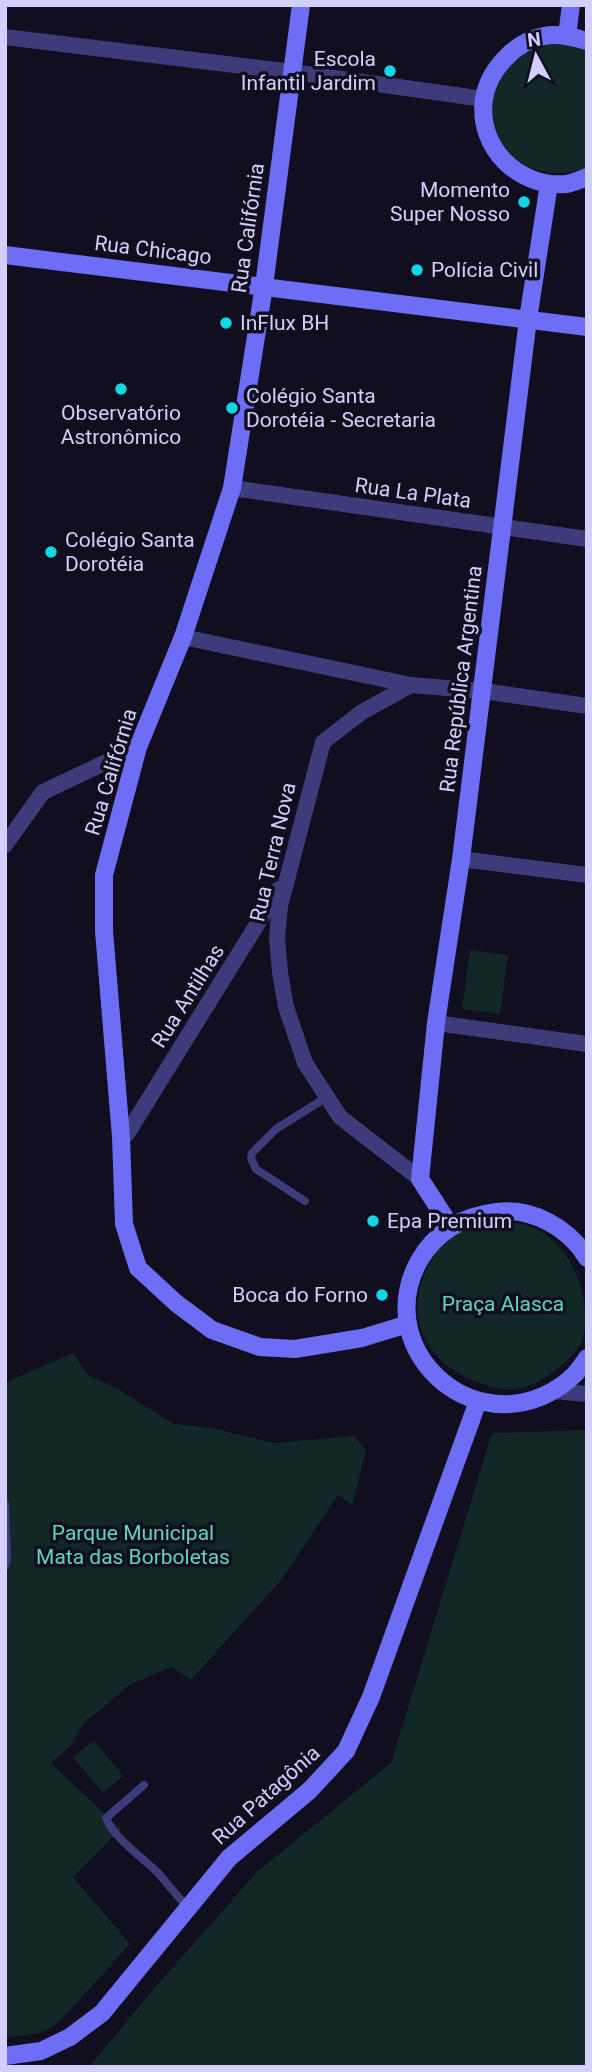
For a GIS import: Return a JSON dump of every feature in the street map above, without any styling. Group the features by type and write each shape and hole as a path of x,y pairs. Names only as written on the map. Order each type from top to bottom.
{"street":[{"name":"Rua Califórnia","path":"301,5 264,286 232,488 183,637 138,747 104,875 104,931 121,1137 124,1224 138,1269 212,1330 260,1348 295,1349 362,1338 408,1324"},
{"path":"567,36 571,5"},
{"path":"587,41 567,36 544,36 523,44 505,58 491,79 484,99 489,138 498,156 514,171 550,184 569,184 587,177"},
{"path":"5,37 292,72 484,99"},
{"name":"Rua República Argentina","path":"420,1180 436,1023 483,691 528,319 550,184"},
{"name":"Rua Chicago","path":"8,258 264,286 587,327"},
{"name":"Rua La Plata","path":"232,488 587,539"},
{"path":"183,637 411,685 483,691 587,706"},
{"name":"Rua Terra Nova","path":"411,685 362,712 323,742 280,906 280,972 286,1007 305,1063 340,1117 420,1180 451,1227"},
{"path":"5,845 44,792 138,747"},
{"path":"461,859 587,875"},
{"name":"Rua Antilhas","path":"121,1137 127,1134 288,875"},
{"path":"436,1023 587,1044"},
{"path":"587,1258 580,1247 559,1227 533,1215 505,1211 477,1215 451,1227 436,1238 424,1252 409,1287 407,1305 408,1324 416,1350 432,1373 453,1390 478,1401 504,1405 530,1401 554,1391 573,1376 587,1358"},
{"path":"554,1391 587,1394"},
{"name":"Rua Patagônia","path":"5,2056 41,2051 70,2037 102,2013 229,1858 310,1790 346,1751 371,1697 478,1401"}],"lane":[{"path":"305,1201 256,1169 251,1158 252,1153 276,1129 327,1097"},
{"path":"5,1504 5,1566"},
{"path":"144,1785 106,1818 109,1825 188,1907"}],"green space":[{"path":"548,43 571,43 587,49 587,168 556,173 531,168 511,154 498,134 492,112 495,89 507,67 530,49"},
{"path":"470,950 508,955 500,1014 462,1009"},
{"name":"Praça Alasca","path":"492,1222 524,1225 548,1236 569,1260 577,1275 585,1308 583,1340 574,1353 545,1377 516,1389 490,1386 457,1373 431,1349 418,1318 421,1283 439,1248 460,1232"},
{"name":"Parque Municipal Mata das Borboletas","path":"73,1353 88,1375 119,1390 174,1424 212,1428 274,1443 354,1436 366,1450 352,1505 338,1495 282,1579 191,1680 172,1667 129,1685 85,1721 72,1744 51,1763 121,1829 73,1877 130,1944 58,2023 40,2033 5,2038 5,1383"},
{"path":"587,1430 587,2067 89,2067 258,1871 391,1763 492,1433"},
{"path":"94,1741 123,1776 103,1793 73,1757"}],"place":[{"name":"Escola Infantil Jardim","path":"390,71"},
{"name":"Momento Super Nosso","path":"524,202"},
{"name":"Polícia Civil","path":"417,270"},
{"name":"InFlux BH","path":"226,323"},
{"name":"Observatório Astronômico","path":"121,389"},
{"name":"Colégio Santa Dorotéia - Secretaria","path":"232,408"},
{"name":"Colégio Santa Dorotéia","path":"51,552"},
{"name":"Epa Premium","path":"373,1221"},
{"name":"Boca do Forno","path":"382,1295"}]}
